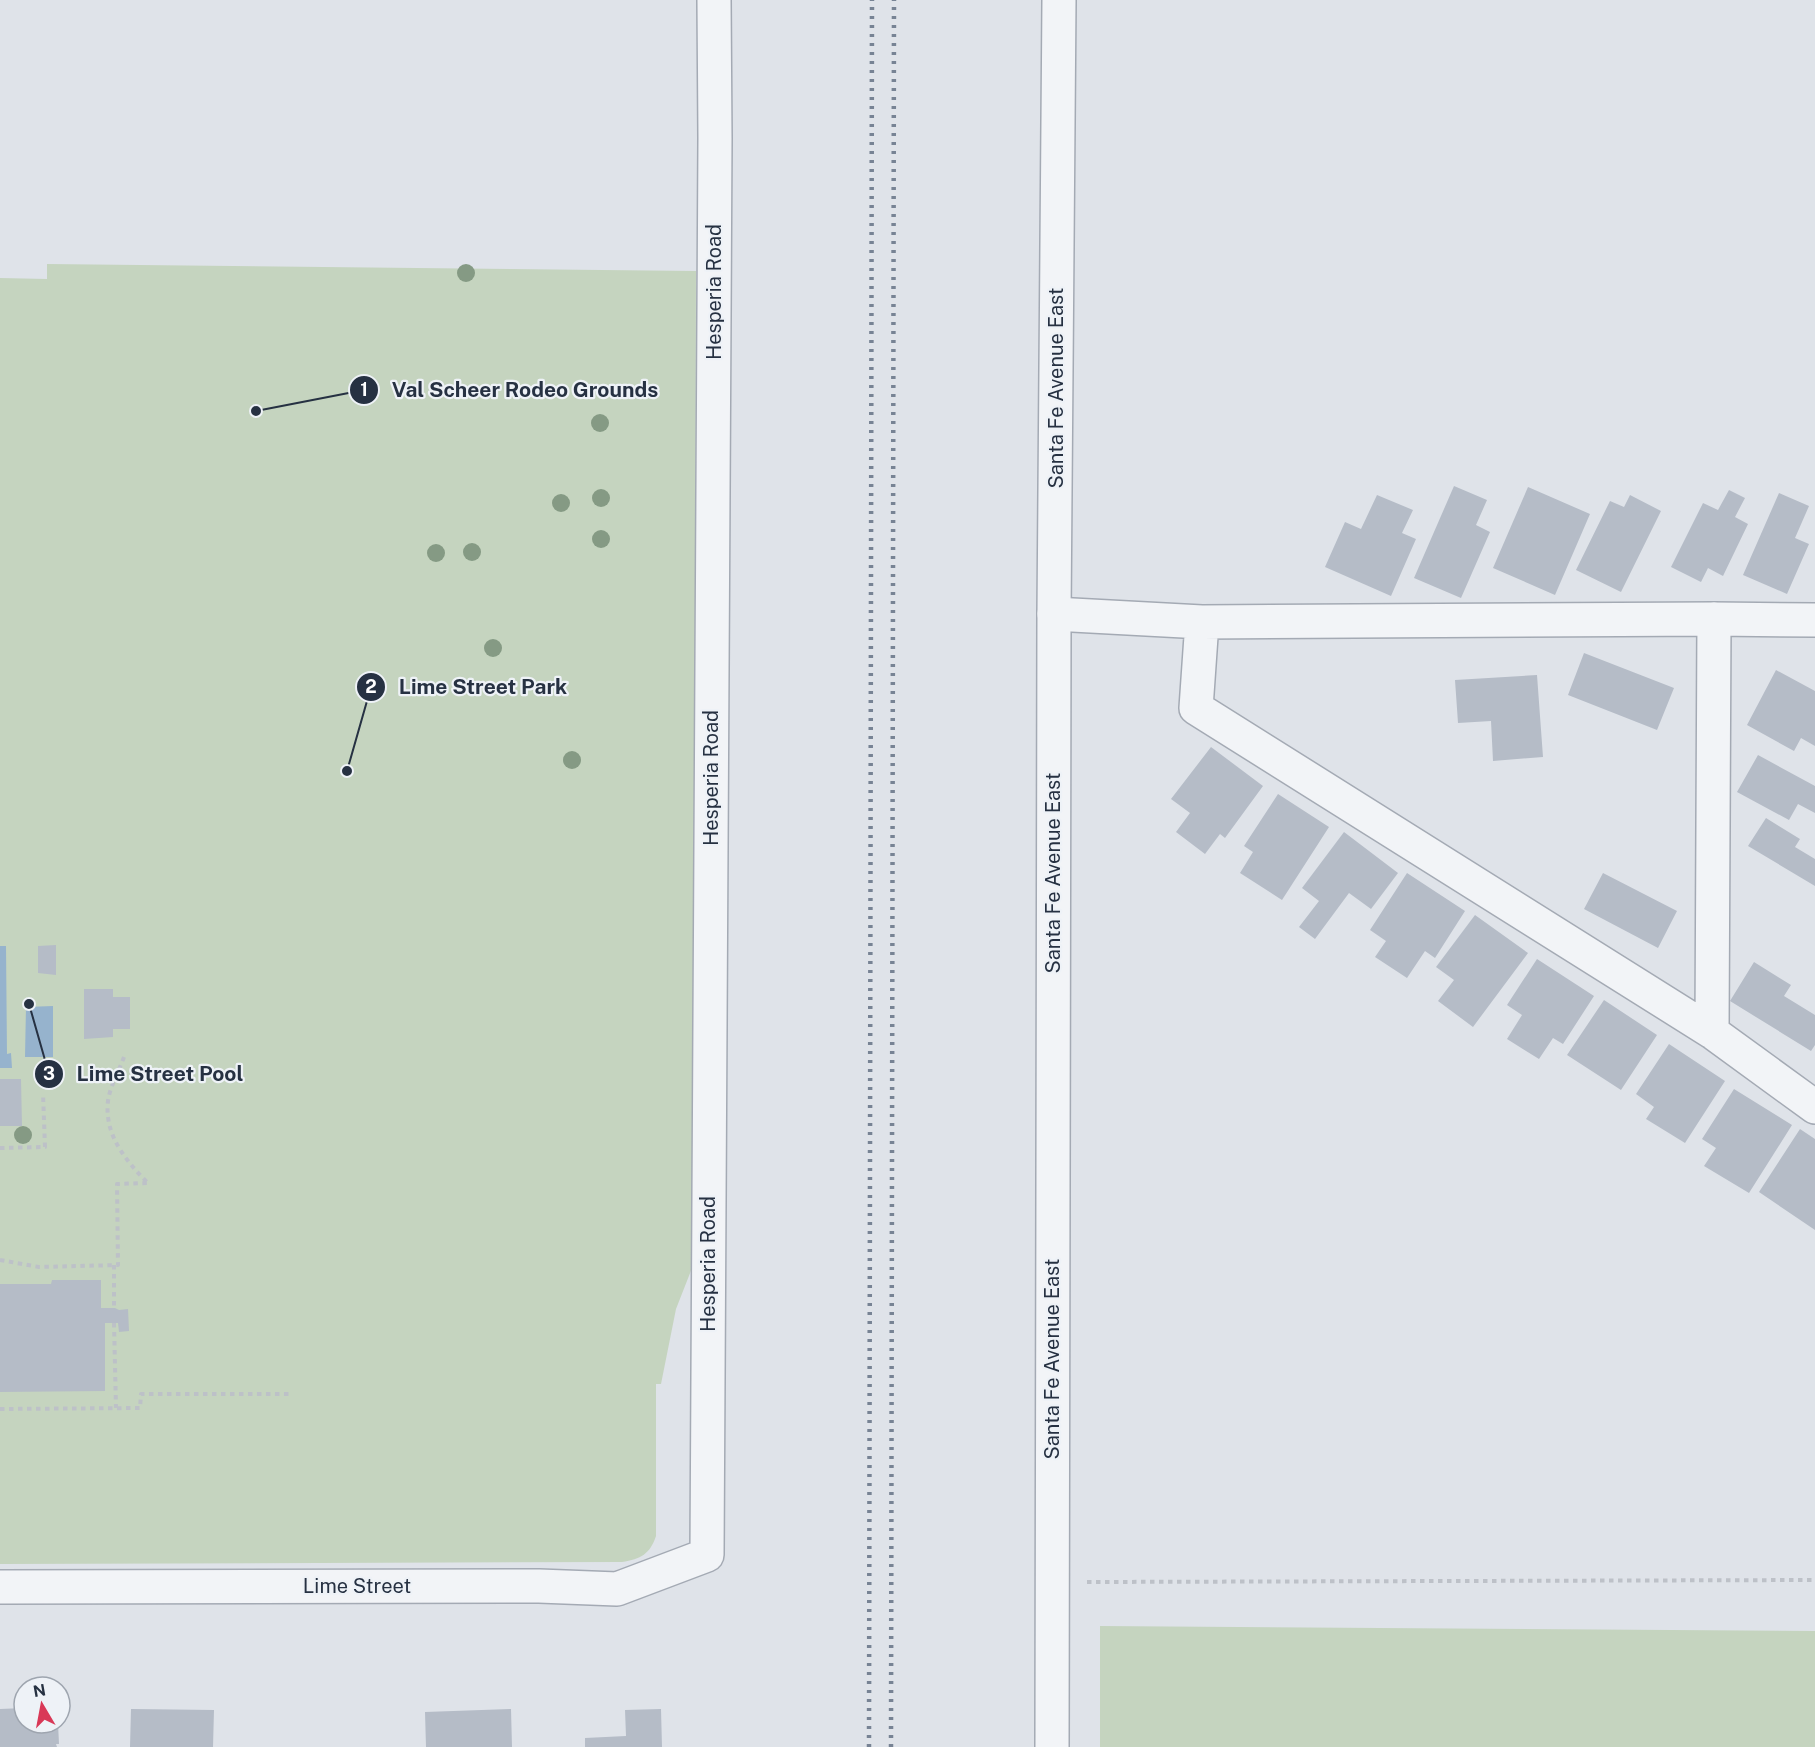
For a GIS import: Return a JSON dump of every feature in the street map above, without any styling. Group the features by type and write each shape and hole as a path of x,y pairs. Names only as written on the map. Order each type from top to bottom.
{"street":[{"name":"Hesperia Road","path":"707,1555 714,0"},
{"name":"Santa Fe Avenue East","path":"1052,1747 1054,614 1059,0"},
{"path":"1054,614 1202,622 1815,620"},
{"path":"1712,1032 1714,619"},
{"path":"1202,622 1196,708 1712,1032 1815,1107"},
{"name":"Lime Street","path":"0,1587 539,1586 617,1589 707,1555"}],"path":[{"path":"0,1260 39,1267 118,1265 117,1184 148,1183 118,1148 110,1129 108,1100 124,1057"},
{"path":"0,1148 45,1147 43,1093"},
{"path":"114,1265 114,1308"},
{"path":"114,1323 116,1408"},
{"path":"0,1409 140,1408 141,1394 289,1394"},
{"path":"1051,1582 1815,1580"}],"green space":[{"path":"47,264 696,271 694,1263 676,1309 661,1384 656,1384 656,1536 648,1551 640,1557 622,1562 0,1564 0,278 47,279"},
{"path":"1100,1626 1815,1631 1815,1747 1100,1747"}],"water":[{"path":"0,946 6,946 7,1054 11,1053 12,1068 0,1068"},
{"path":"53,1006 53,1057 25,1057 26,1007"}],"building":[{"path":"1454,486 1487,500 1476,525 1490,532 1461,598 1414,578"},
{"path":"1528,487 1590,514 1555,595 1493,568"},
{"path":"1729,490 1745,498 1735,517 1748,524 1723,576 1708,568 1701,582 1671,567 1703,503 1718,510"},
{"path":"1779,493 1809,506 1795,538 1809,544 1787,594 1743,575"},
{"path":"1377,495 1413,510 1402,533 1416,539 1391,596 1325,567 1345,522 1361,529"},
{"path":"1630,495 1661,511 1621,592 1576,570 1610,501 1624,507"},
{"path":"1584,653 1674,688 1657,730 1568,695"},
{"path":"1776,670 1815,691 1815,746 1801,738 1794,751 1747,725"},
{"path":"1537,675 1543,757 1493,761 1491,721 1458,723 1455,680"},
{"path":"1211,747 1263,786 1225,838 1220,834 1205,854 1176,832 1190,813 1171,799"},
{"path":"1758,755 1815,786 1815,813 1798,804 1789,820 1737,792"},
{"path":"1278,794 1329,827 1282,900 1240,873 1253,852 1244,846"},
{"path":"1766,818 1800,839 1795,847 1815,859 1815,886 1748,846"},
{"path":"1344,832 1398,873 1371,909 1349,893 1315,939 1299,927 1319,901 1302,888"},
{"path":"1407,873 1465,911 1435,958 1425,951 1407,978 1375,957 1386,941 1370,930"},
{"path":"1603,873 1677,911 1658,948 1584,909"},
{"path":"1475,915 1528,953 1473,1027 1438,1001 1454,980 1436,967"},
{"path":"56,945 56,975 38,973 38,946"},
{"path":"1537,959 1594,996 1563,1044 1553,1038 1539,1059 1507,1039 1522,1015 1507,1005"},
{"path":"1754,962 1791,985 1784,996 1815,1015 1815,1045 1811,1051 1730,1001"},
{"path":"84,989 113,989 113,997 130,997 130,1029 113,1029 113,1037 84,1039"},
{"path":"1604,1000 1657,1035 1621,1090 1567,1055"},
{"path":"1669,1044 1725,1081 1685,1143 1646,1119 1654,1107 1636,1094"},
{"path":"0,1079 21,1079 22,1126 0,1126"},
{"path":"1734,1089 1792,1125 1749,1193 1704,1166 1716,1148 1702,1139"},
{"path":"1800,1129 1815,1139 1815,1230 1759,1192"},
{"path":"52,1280 101,1280 101,1308 128,1309 129,1331 119,1332 118,1323 105,1323 105,1391 0,1392 0,1284 51,1284"},
{"path":"12,1708 12,1735 59,1735 59,1744 56,1744 57,1747 0,1747 0,1709"},
{"path":"131,1709 214,1710 213,1747 130,1747"},
{"path":"511,1709 512,1747 426,1747 425,1712"},
{"path":"661,1709 662,1747 585,1747 585,1738 626,1736 625,1710"}],"railway":[{"path":"869,1747 872,0"},
{"path":"891,1747 894,0"}],"place":[{"name":"Val Scheer Rodeo Grounds","path":"256,411"},
{"name":"Lime Street Park","path":"347,771"},
{"name":"Lime Street Pool","path":"29,1004"}]}
